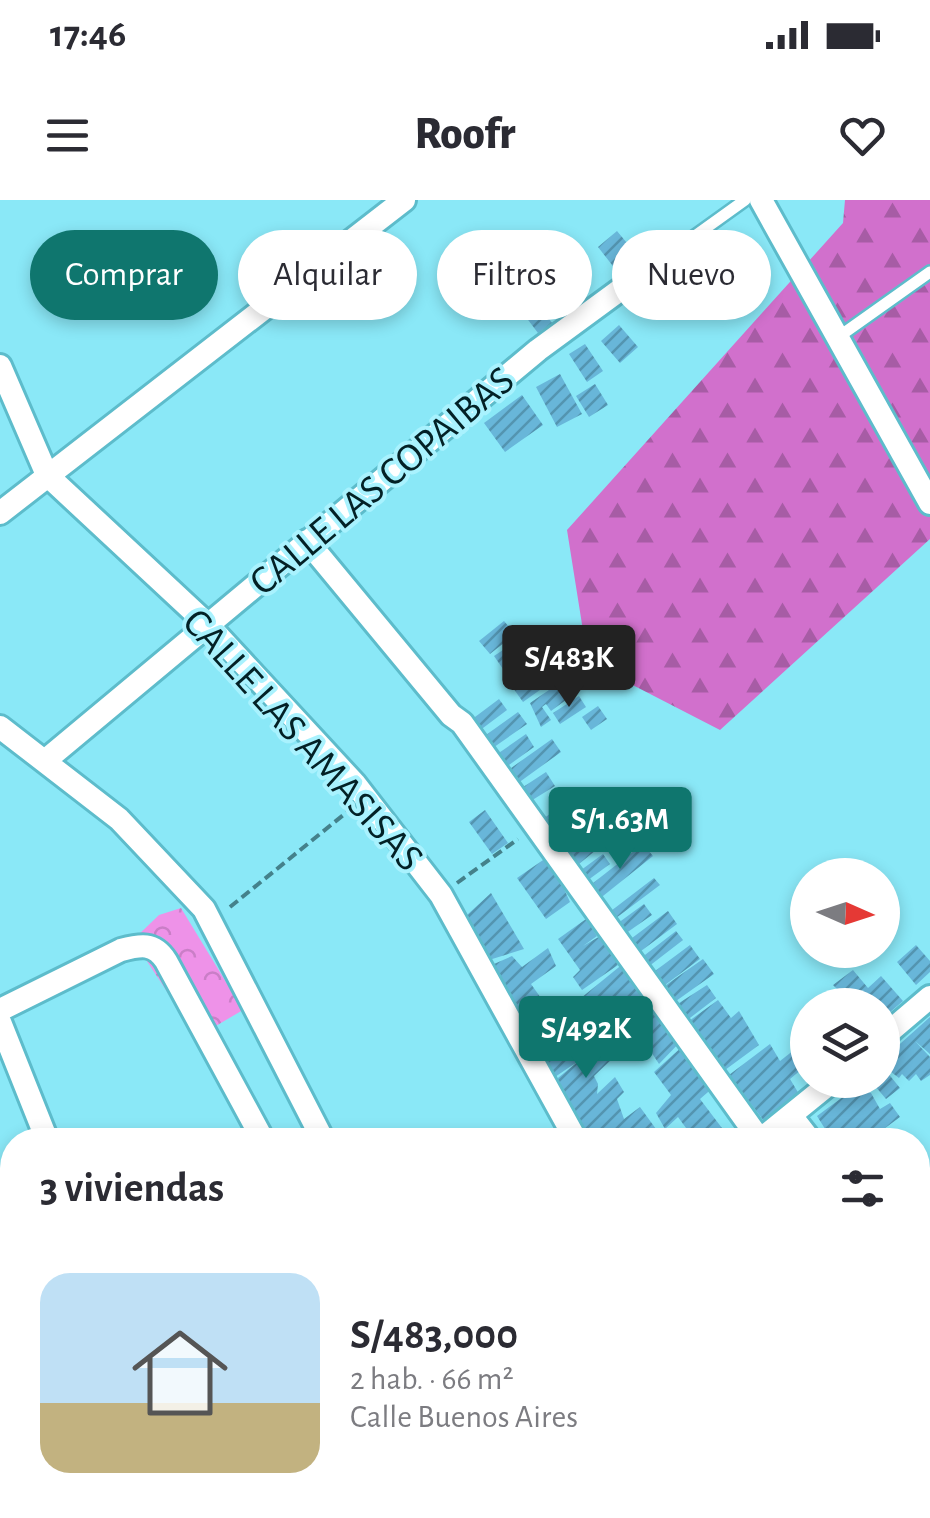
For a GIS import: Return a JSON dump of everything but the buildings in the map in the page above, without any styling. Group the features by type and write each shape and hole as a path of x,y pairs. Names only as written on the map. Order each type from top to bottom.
{"street":[{"path":"0,513 404,200"},
{"path":"760,200 930,503"},
{"name":"CALLE LAS COPAIBAS","path":"46,760 538,350 612,296"},
{"name":"CALLE LAS AMASISAS","path":"0,366 47,475 207,624 366,798 441,895 569,1128"},
{"path":"307,541 462,723 751,1128"},
{"path":"1,729 119,819 204,909 318,1128"},
{"path":"0,1010 121,950 142,944 155,949 166,961 256,1128"},
{"path":"900,1023 930,997"},
{"path":"0,1022 42,1128"},
{"path":"777,1128 814,1098"},
{"path":"792,1117 801,1128"}],"lane":[{"path":"704,230 746,200"},
{"path":"837,338 930,272"}],"path":[{"path":"211,923 366,798"},
{"path":"441,895 536,826"}],"green space":[{"path":"845,200 930,200 930,539 720,730 588,662 567,530 756,320 771,320 771,303 843,223"},
{"path":"181,908 243,1010 197,1037 133,940 159,915"}]}
